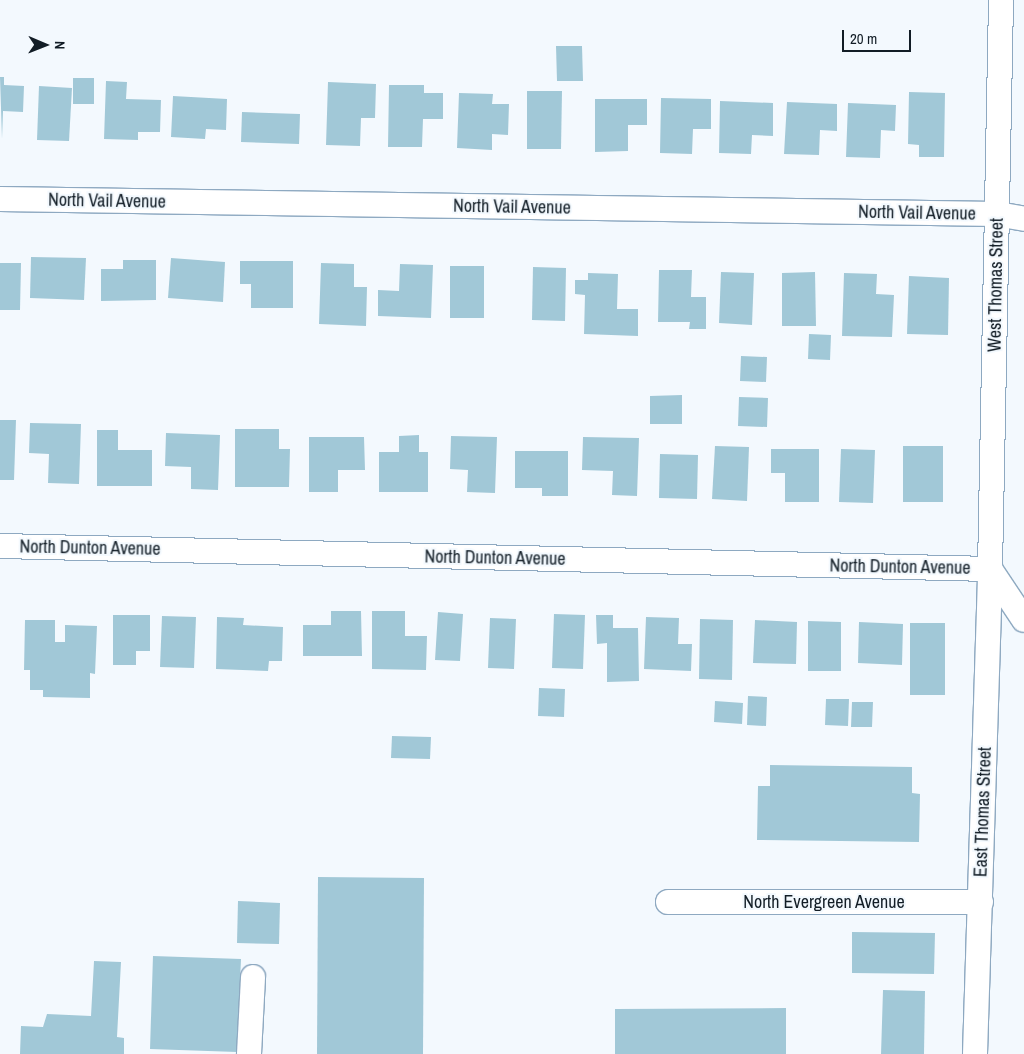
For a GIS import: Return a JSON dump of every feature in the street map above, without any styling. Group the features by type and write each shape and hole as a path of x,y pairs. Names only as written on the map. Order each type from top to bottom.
{"street":[{"name":"West Thomas Street","path":"990,569 1002,0"},
{"name":"North Vail Avenue","path":"0,199 997,214 1024,219"},
{"name":"North Dunton Avenue","path":"0,546 990,569"},
{"path":"990,569 1024,620"},
{"name":"East Thomas Street","path":"975,1054 990,569"},
{"name":"North Evergreen Avenue","path":"668,902 981,902"},
{"path":"249,1054 253,977"}],"building":[{"path":"556,46 582,46 583,81 557,81"},
{"path":"0,77 4,77 4,85 24,86 23,112 3,111 2,139"},
{"path":"73,78 94,78 94,104 73,104"},
{"path":"106,81 127,82 126,99 161,100 160,132 138,132 138,140 104,139"},
{"path":"328,82 376,84 375,118 361,118 360,146 326,145"},
{"path":"389,85 424,85 424,93 443,93 443,119 423,119 422,147 388,147"},
{"path":"39,86 72,88 69,141 37,140"},
{"path":"527,91 562,91 561,149 527,149"},
{"path":"909,92 945,93 944,157 919,157 919,145 908,144"},
{"path":"459,93 493,94 492,104 509,104 508,135 492,134 492,150 457,148"},
{"path":"173,96 227,99 226,130 206,129 205,139 171,137"},
{"path":"661,98 711,99 711,129 693,129 692,154 660,153"},
{"path":"595,99 647,99 647,125 628,125 628,151 595,152"},
{"path":"720,101 773,103 773,136 752,135 751,154 719,153"},
{"path":"787,102 837,104 837,131 820,130 819,155 784,154"},
{"path":"848,103 896,105 895,131 881,130 880,158 846,157"},
{"path":"242,112 300,114 299,144 241,142"},
{"path":"31,257 86,258 84,300 30,298"},
{"path":"171,258 225,262 223,302 168,298"},
{"path":"123,260 156,260 156,300 101,301 101,269 123,269"},
{"path":"240,261 293,261 293,308 251,308 251,284 240,284"},
{"path":"0,263 21,263 20,310 0,310"},
{"path":"321,263 354,264 354,287 367,287 366,326 319,324"},
{"path":"400,264 433,265 431,318 378,316 378,290 399,291"},
{"path":"450,266 484,266 484,318 450,318"},
{"path":"533,267 566,268 565,321 532,320"},
{"path":"659,270 692,270 691,297 706,297 706,329 689,329 690,322 658,322"},
{"path":"721,272 754,273 752,325 719,323"},
{"path":"815,272 816,326 782,326 782,273"},
{"path":"588,273 618,274 617,309 638,309 638,336 584,334 585,295 575,294 575,280 588,280"},
{"path":"844,273 877,274 876,294 894,295 892,337 842,336"},
{"path":"909,276 949,278 948,335 907,334"},
{"path":"809,334 831,335 830,360 808,359"},
{"path":"741,356 767,357 766,382 740,381"},
{"path":"682,395 682,424 650,424 650,396"},
{"path":"739,397 768,398 767,427 738,426"},
{"path":"0,420 16,420 14,480 0,480"},
{"path":"30,423 81,424 79,484 48,483 49,454 29,453"},
{"path":"235,429 279,429 279,449 290,449 289,487 235,487"},
{"path":"97,430 118,430 118,450 152,450 152,486 97,486"},
{"path":"166,433 220,435 218,490 191,489 191,467 165,466"},
{"path":"419,435 419,452 428,452 428,492 379,492 379,452 399,452 399,436"},
{"path":"451,436 497,437 495,493 467,492 468,470 450,469"},
{"path":"309,437 364,437 365,470 338,470 338,492 309,492"},
{"path":"583,437 639,438 637,496 612,495 613,471 582,470"},
{"path":"715,446 749,447 747,501 712,499"},
{"path":"903,446 943,446 943,502 903,502"},
{"path":"771,449 819,449 819,502 785,502 785,473 771,473"},
{"path":"841,449 875,450 873,503 839,502"},
{"path":"515,451 568,451 568,496 542,496 542,488 515,488"},
{"path":"660,454 698,455 697,499 659,498"},
{"path":"331,611 361,611 362,656 303,656 303,625 331,625"},
{"path":"372,611 405,611 405,636 427,636 426,670 372,669"},
{"path":"438,612 463,614 460,661 435,660"},
{"path":"554,614 585,615 583,669 552,668"},
{"path":"113,615 150,615 150,651 136,651 136,665 113,665"},
{"path":"596,615 613,615 613,628 638,628 639,681 607,682 607,643 597,644"},
{"path":"162,616 196,617 194,668 160,667"},
{"path":"217,617 244,618 243,625 283,627 282,661 269,661 268,671 216,669"},
{"path":"646,617 679,618 678,644 692,644 691,671 644,669"},
{"path":"490,618 516,619 514,669 488,668"},
{"path":"700,619 733,620 732,680 699,679"},
{"path":"25,620 55,620 55,642 65,642 65,625 97,626 95,674 90,673 90,698 43,697 43,690 30,690 30,670 24,670"},
{"path":"755,620 797,622 796,664 753,663"},
{"path":"808,621 841,622 841,671 808,671"},
{"path":"859,622 903,624 902,665 858,663"},
{"path":"910,623 945,623 945,695 910,695"},
{"path":"539,688 565,689 564,717 538,716"},
{"path":"748,696 767,697 766,726 747,725"},
{"path":"826,699 849,699 848,726 825,725"},
{"path":"715,701 743,703 742,724 714,722"},
{"path":"852,702 873,702 872,727 851,727"},
{"path":"392,736 431,737 430,759 391,758"},
{"path":"770,765 912,767 912,793 920,794 919,842 757,840 758,786 770,786"},
{"path":"318,877 424,878 423,1054 317,1054"},
{"path":"238,901 280,903 279,944 237,943"},
{"path":"852,932 935,933 934,974 852,973"},
{"path":"153,956 241,959 237,1052 150,1049"},
{"path":"94,961 121,962 117,1037 124,1038 124,1054 20,1054 21,1026 43,1027 47,1014 91,1016"},
{"path":"883,990 925,991 924,1054 881,1054"},
{"path":"786,1008 786,1054 615,1054 615,1009"}]}
